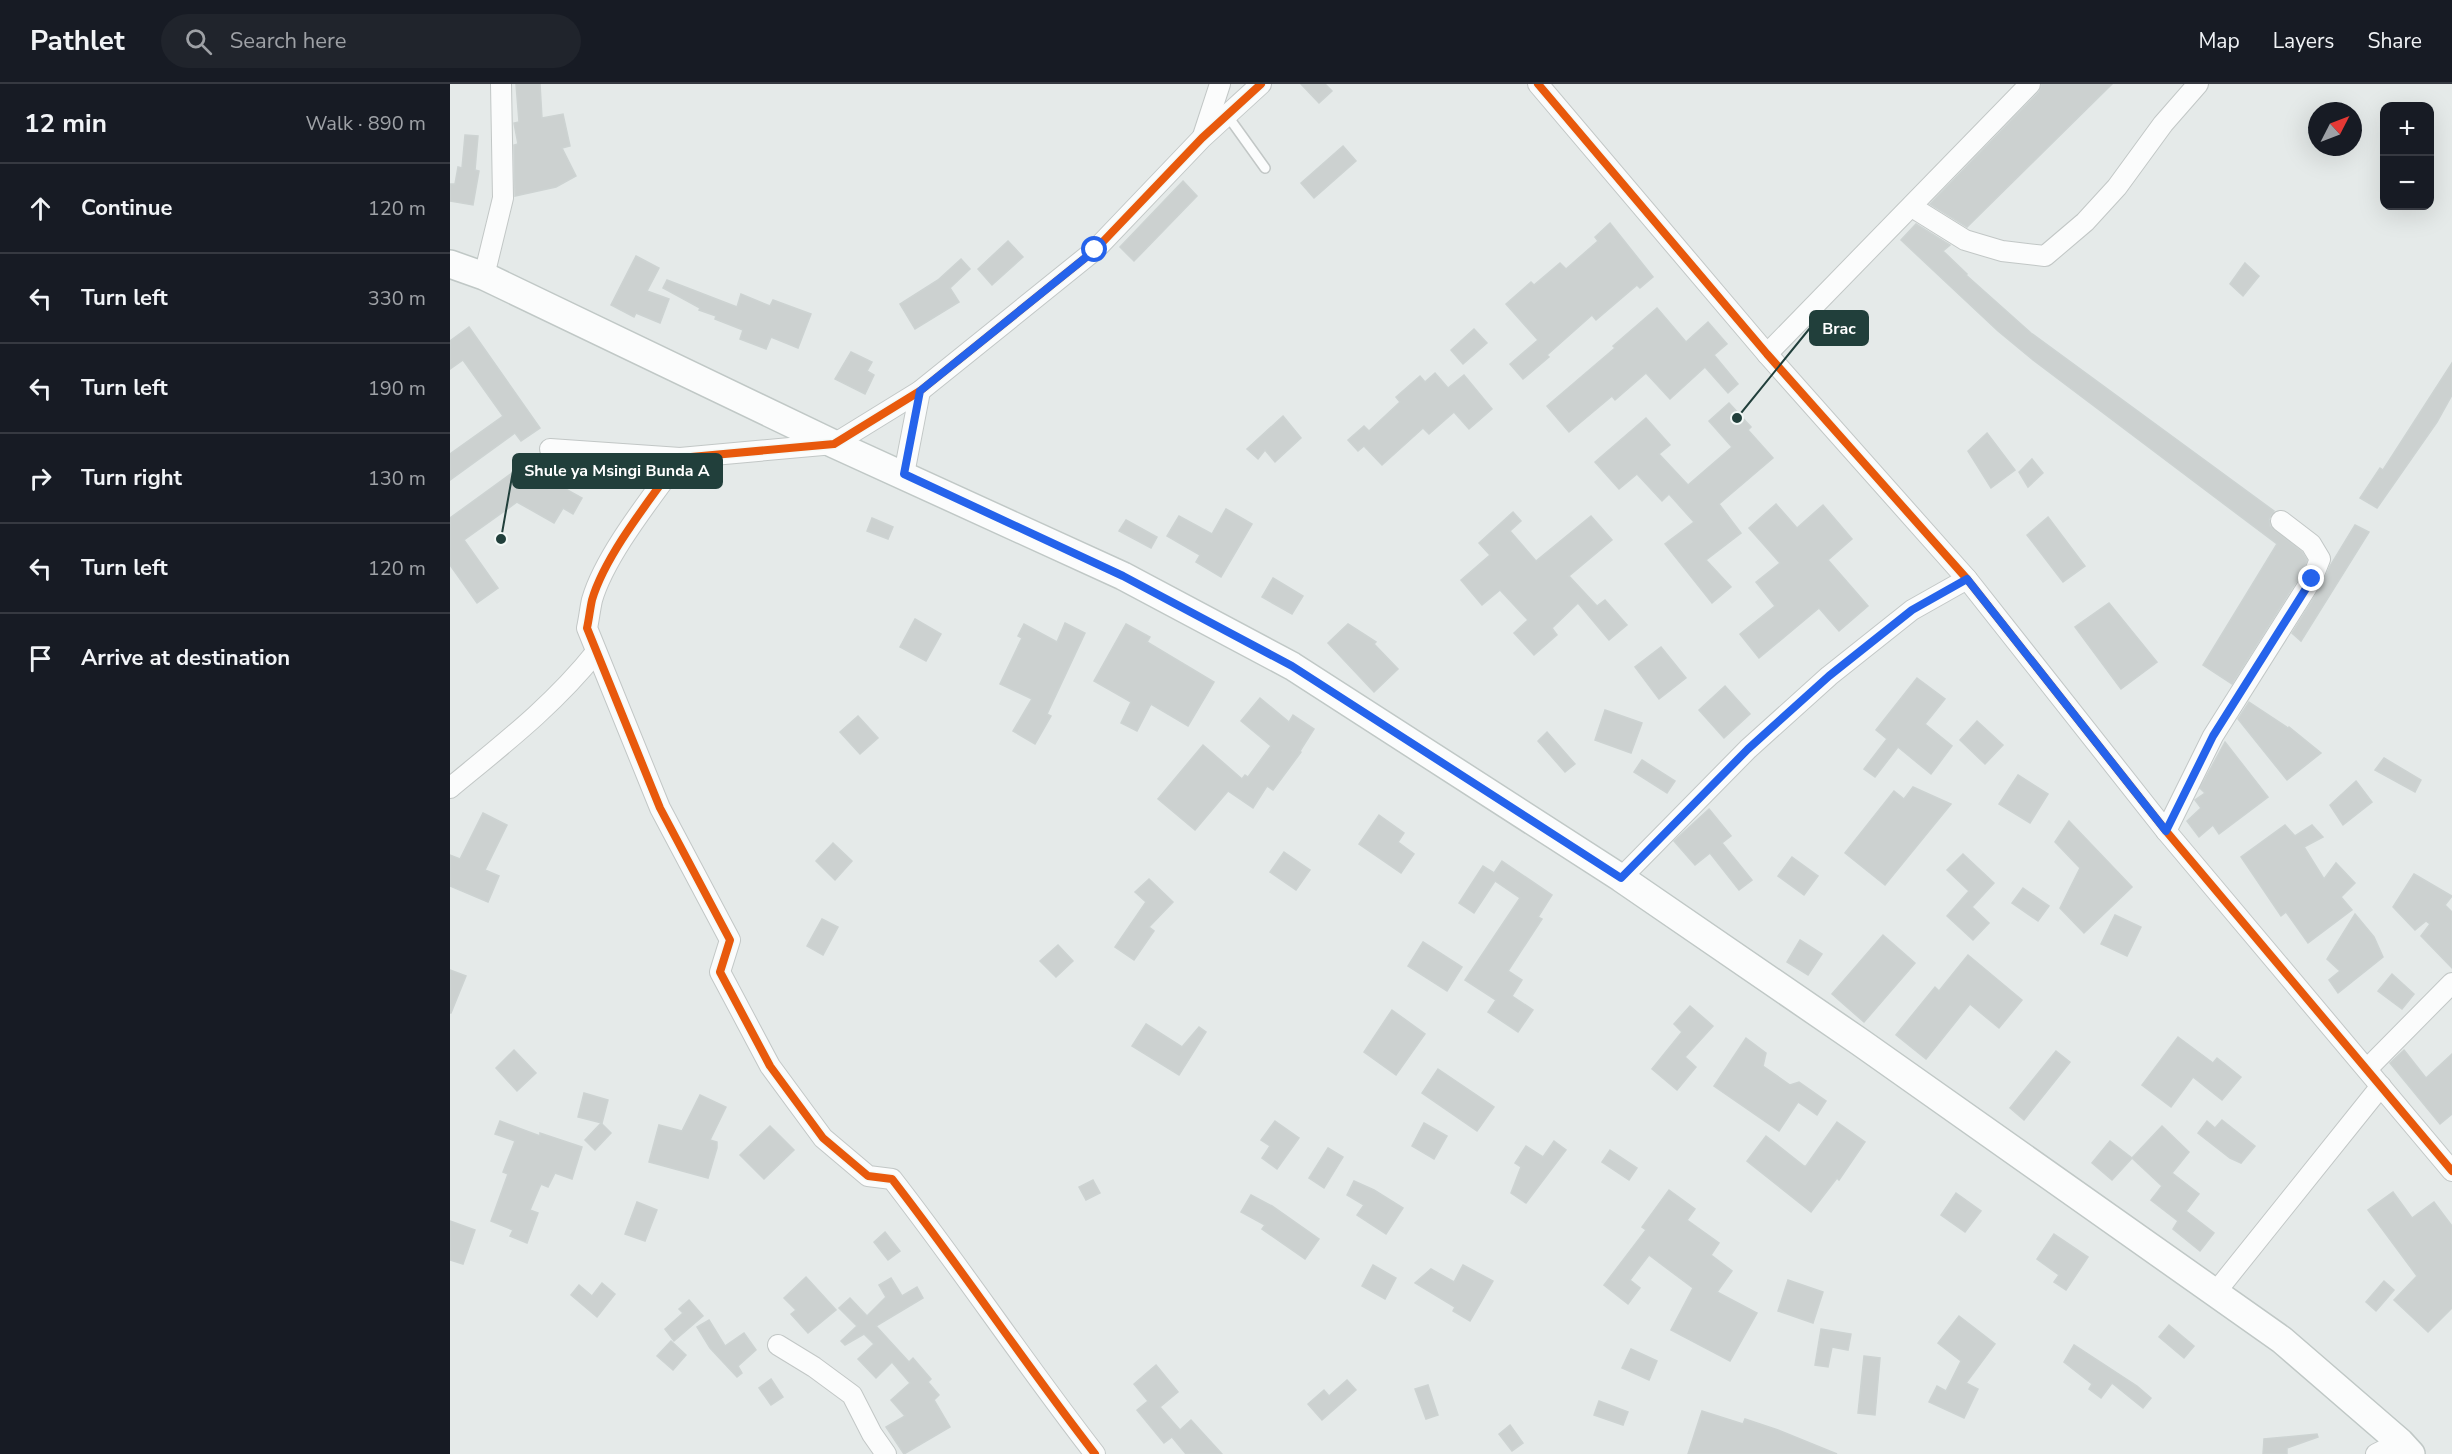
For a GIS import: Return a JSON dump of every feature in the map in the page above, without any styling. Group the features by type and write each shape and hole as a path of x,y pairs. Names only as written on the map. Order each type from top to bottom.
{"main road":[{"path":"450,264 484,276 834,444 1123,576 1292,666 1621,878 1860,1042 2282,1340 2406,1448"}],"street":[{"path":"484,276 503,198 501,84"},
{"path":"1202,138 1220,84"},
{"path":"550,450 680,458 834,444 920,391 1095,250 1202,138 1261,84"},
{"path":"1538,84 1767,354 1967,579 2166,831 2452,1171"},
{"path":"1767,354 2030,84"},
{"path":"1912,207 1965,240 2002,251 2045,256 2085,222 2117,187 2163,124 2198,84"},
{"path":"904,474 920,391"},
{"path":"680,458 608,564 592,599 587,628 660,808 730,940 720,972 770,1066 823,1138 868,1176 892,1179 948,1251 1095,1454"},
{"path":"2166,831 2213,736 2312,579 2320,559 2311,544 2281,521"},
{"path":"1621,878 1748,749 1829,676 1912,610 1967,579"},
{"path":"450,788 532,720 574,680 596,652"},
{"path":"2367,1069 2452,983"},
{"path":"2215,1293 2381,1086"},
{"path":"778,1345 814,1367 852,1395 872,1434 886,1454"},
{"path":"2376,1454 2406,1448"}],"lane":[{"path":"1227,115 1264,168"}],"building":[{"path":"516,84 540,84 542,118 563,114 570,146 562,148 576,176 556,187 515,196 514,145 518,144 514,123 519,122"},
{"path":"1301,84 1325,84 1332,91 1319,103"},
{"path":"2042,84 2112,84 1967,227 1930,204 2039,92"},
{"path":"465,135 478,136 475,170 479,171 473,205 450,201 450,184 455,184 458,167 462,168"},
{"path":"1343,146 1356,161 1314,198 1301,183"},
{"path":"1183,181 1197,196 1134,261 1120,247"},
{"path":"1610,223 1653,277 1640,288 1637,285 1596,320 1592,315 1523,379 1510,364 1538,340 1506,304 1531,282 1534,285 1560,263 1566,269 1598,241 1595,237"},
{"path":"1916,224 1950,245 1943,251 1966,275 2031,333 2274,511 2269,519 2270,526 2302,552 2307,560 2301,574 2232,684 2203,665 2277,544 2033,360 1998,331 1901,240"},
{"path":"1008,241 1023,257 992,285 978,269"},
{"path":"636,256 659,268 647,291 669,299 660,323 636,313 634,317 611,305"},
{"path":"961,259 970,269 950,288 959,302 915,329 900,304 938,280"},
{"path":"2245,263 2259,276 2243,296 2230,284"},
{"path":"667,280 737,307 741,294 770,306 773,300 811,314 798,348 771,337 766,349 740,339 743,330 715,319 716,316 699,310 700,308 663,288"},
{"path":"1657,308 1686,342 1708,322 1727,344 1714,355 1738,384 1728,393 1705,367 1670,399 1646,373 1615,400 1612,396 1569,432 1547,406 1615,348 1613,346"},
{"path":"469,327 540,428 521,441 515,433 450,480 450,454 503,416 463,360 450,369 450,341"},
{"path":"1474,329 1487,343 1463,364 1451,350"},
{"path":"851,352 872,362 867,371 874,375 865,394 835,379"},
{"path":"2452,363 2452,395 2437,422 2377,508 2360,498 2380,468 2383,470"},
{"path":"1435,373 1448,388 1464,375 1492,409 1469,429 1454,412 1429,434 1423,428 1382,465 1364,446 1358,451 1348,440 1364,426 1369,431 1400,402 1396,397 1420,376 1425,382"},
{"path":"1729,403 1751,427 1748,430 1773,458 1719,504 1741,533 1706,560 1731,587 1712,603 1665,544 1694,522 1669,494 1662,501 1637,474 1619,489 1595,462 1646,418 1670,445 1659,454 1688,485 1732,447 1709,421"},
{"path":"1283,416 1301,438 1275,462 1265,450 1258,459 1247,449"},
{"path":"1987,433 2015,470 1991,488 1968,451"},
{"path":"2032,459 2043,473 2028,487 2019,472"},
{"path":"523,465 540,488 546,478 582,498 573,514 563,508 554,523 517,502 464,540 498,588 477,603 450,565 450,518"},
{"path":"1776,504 1797,528 1823,505 1852,539 1828,560 1868,606 1839,631 1819,608 1759,658 1740,634 1775,606 1756,582 1780,563 1749,528"},
{"path":"1226,509 1252,524 1221,577 1196,562 1200,555 1167,536 1179,516 1212,534"},
{"path":"1513,512 1521,521 1510,531 1536,561 1591,516 1612,540 1569,576 1597,606 1605,600 1627,625 1609,640 1578,603 1552,628 1557,635 1534,655 1514,633 1528,620 1500,590 1482,605 1461,580 1490,555 1479,543"},
{"path":"2048,517 2085,566 2063,582 2027,535"},
{"path":"872,518 893,527 888,539 867,531"},
{"path":"1126,520 1157,537 1151,548 1119,531"},
{"path":"2355,525 2369,532 2301,641 2292,633"},
{"path":"1273,578 1303,596 1292,614 1262,597"},
{"path":"2109,603 2157,662 2121,689 2075,627"},
{"path":"915,619 941,634 926,661 900,647"},
{"path":"1065,623 1085,633 1047,714 1051,716 1035,744 1013,731 1032,699 1000,684 1022,638 1018,636 1024,624 1057,642"},
{"path":"1126,624 1150,637 1147,642 1214,682 1188,726 1151,704 1137,731 1121,723 1131,702 1094,681"},
{"path":"1348,624 1376,642 1374,644 1398,669 1374,692 1328,643"},
{"path":"1661,647 1686,678 1659,699 1635,667"},
{"path":"1917,678 1945,699 1925,724 1952,746 1931,774 1898,747 1875,777 1864,769 1887,739 1876,730"},
{"path":"1725,686 1750,714 1724,738 1699,710"},
{"path":"1260,698 1289,722 1293,715 1314,729 1301,752 1273,790 1267,786 1253,808 1228,791 1195,830 1158,799 1203,745 1242,779 1245,775 1248,777 1271,746 1241,721"},
{"path":"2249,702 2289,727 2321,753 2287,780 2238,719"},
{"path":"1605,710 1642,723 1631,753 1595,740"},
{"path":"858,716 878,738 860,754 840,732"},
{"path":"1977,721 2003,745 1985,764 1960,740"},
{"path":"1547,732 1575,764 1565,772 1538,741"},
{"path":"2225,742 2268,797 2219,834 2213,825 2199,837 2187,821 2201,808 2195,800 2205,793 2200,788"},
{"path":"2384,758 2421,780 2415,792 2375,770"},
{"path":"1642,760 1675,781 1667,793 1634,772"},
{"path":"2018,775 2048,794 2030,823 1999,804"},
{"path":"2356,781 2372,802 2343,825 2330,805"},
{"path":"1913,787 1951,804 1885,885 1845,853 1894,791 1904,799"},
{"path":"1709,809 1731,836 1722,843 1752,880 1739,890 1710,853 1695,865 1674,841"},
{"path":"483,813 507,825 485,870 499,876 488,902 450,886 450,855 460,859"},
{"path":"1379,815 1404,833 1398,842 1414,854 1401,873 1359,844"},
{"path":"2069,821 2132,887 2084,933 2060,908 2080,868 2055,842"},
{"path":"2285,825 2295,836 2312,825 2323,837 2304,847 2324,879 2336,863 2355,883 2341,897 2352,910 2308,943 2286,912 2281,916 2241,857"},
{"path":"833,843 852,861 835,880 816,861"},
{"path":"1284,852 1310,870 1296,890 1270,872"},
{"path":"1963,854 1994,883 1972,907 1989,923 1973,940 1947,916 1969,891 1947,870"},
{"path":"1792,857 1818,876 1804,895 1778,876"},
{"path":"1502,861 1552,895 1538,917 1542,919 1508,971 1522,980 1512,996 1533,1010 1518,1032 1488,1012 1496,1000 1465,980 1520,898 1495,881 1474,913 1459,903 1483,866 1494,873"},
{"path":"2414,874 2452,896 2445,905 2452,912 2452,968 2421,936 2430,924 2426,921 2415,930 2393,907"},
{"path":"1149,879 1173,902 1149,927 1154,931 1134,960 1115,947 1146,902 1135,892"},
{"path":"2023,888 2049,906 2038,921 2012,903"},
{"path":"2355,914 2374,937 2383,957 2338,993 2329,980 2340,971 2327,959"},
{"path":"2115,915 2141,927 2127,956 2101,944"},
{"path":"822,919 838,927 823,955 807,946"},
{"path":"1883,935 1915,963 1864,1022 1832,994"},
{"path":"1800,940 1822,954 1808,975 1787,962"},
{"path":"1423,942 1462,967 1447,991 1408,966"},
{"path":"1058,945 1073,961 1056,977 1040,961"},
{"path":"1968,955 2022,1000 1999,1028 1970,1004 1926,1059 1896,1035 1935,987 1939,991"},
{"path":"450,970 466,976 451,1013 450,1013"},
{"path":"2392,974 2414,994 2402,1009 2378,991"},
{"path":"1690,1006 1713,1026 1685,1057 1696,1067 1677,1090 1652,1069 1682,1032 1674,1024"},
{"path":"1392,1010 1425,1034 1396,1075 1364,1052"},
{"path":"1146,1024 1182,1047 1199,1027 1206,1032 1179,1075 1132,1046"},
{"path":"2178,1037 2213,1063 2217,1058 2241,1077 2222,1100 2193,1077 2171,1107 2142,1085"},
{"path":"1746,1038 1766,1053 1763,1066 1790,1085 1799,1082 1826,1101 1817,1115 1798,1102 1779,1131 1714,1086"},
{"path":"514,1050 536,1073 517,1091 496,1068"},
{"path":"2404,1050 2426,1078 2452,1054 2452,1114 2440,1124 2390,1063"},
{"path":"2056,1051 2070,1062 2024,1120 2010,1108"},
{"path":"1438,1069 1494,1107 1477,1131 1422,1093"},
{"path":"584,1093 608,1100 602,1123 578,1117"},
{"path":"700,1095 726,1107 710,1140 717,1142 717,1148 708,1178 649,1162 659,1125 682,1131"},
{"path":"2222,1120 2255,1146 2241,1163 2230,1158 2198,1133 2207,1121 2215,1128"},
{"path":"500,1121 540,1136 540,1133 582,1147 572,1179 555,1173 548,1187 541,1184 530,1210 538,1213 527,1243 510,1236 513,1230 491,1221 508,1174 503,1172 515,1141 495,1134"},
{"path":"1275,1121 1299,1138 1277,1169 1262,1158 1270,1146 1261,1140"},
{"path":"1837,1122 1865,1142 1839,1180 1837,1178 1811,1212 1747,1161 1766,1136 1806,1166"},
{"path":"601,1123 611,1133 595,1150 585,1140"},
{"path":"1424,1123 1447,1136 1434,1159 1412,1146"},
{"path":"770,1126 794,1150 764,1179 740,1155"},
{"path":"2162,1126 2189,1152 2172,1173 2199,1194 2186,1211 2214,1233 2200,1251 2173,1229 2178,1221 2151,1200 2162,1186 2132,1158"},
{"path":"1554,1141 1566,1150 1526,1203 1511,1193 1521,1167 1515,1163 1526,1146 1543,1157"},
{"path":"2110,1141 2132,1158 2112,1180 2092,1163"},
{"path":"1328,1148 1343,1157 1324,1188 1309,1178"},
{"path":"1610,1150 1637,1168 1629,1180 1602,1162"},
{"path":"1093,1180 1100,1193 1086,1200 1079,1187"},
{"path":"1354,1181 1403,1208 1386,1234 1357,1215 1364,1205 1347,1195"},
{"path":"1669,1190 1695,1209 1687,1220 1719,1243 1711,1255 1732,1271 1717,1292 1757,1313 1730,1361 1671,1330 1693,1288 1649,1255 1630,1280 1640,1288 1628,1304 1604,1285 1646,1230 1642,1227"},
{"path":"2393,1192 2412,1218 2434,1202 2452,1226 2452,1308 2428,1332 2394,1300 2417,1276 2368,1210"},
{"path":"1956,1193 1981,1211 1965,1232 1941,1215"},
{"path":"1251,1195 1272,1206 1319,1239 1305,1259 1262,1229 1265,1225 1241,1212"},
{"path":"637,1202 657,1210 645,1241 625,1234"},
{"path":"450,1221 475,1230 463,1264 450,1260"},
{"path":"885,1232 900,1251 888,1260 874,1242"},
{"path":"2054,1234 2088,1257 2066,1290 2054,1282 2059,1275 2037,1259"},
{"path":"1373,1265 1396,1278 1385,1299 1362,1286"},
{"path":"1463,1265 1493,1281 1470,1321 1453,1311 1455,1307 1415,1283 1431,1269 1454,1282"},
{"path":"806,1277 836,1310 808,1333 791,1314 796,1310 784,1298"},
{"path":"891,1278 902,1296 917,1287 923,1298 876,1326 909,1362 913,1358 931,1379 928,1382 939,1395 934,1400 950,1427 904,1454 886,1427 905,1416 891,1400 910,1383 892,1362 876,1378 858,1359 874,1344 864,1334 845,1345 841,1341 857,1326 839,1308 850,1298 867,1316 886,1297 879,1285"},
{"path":"1788,1280 1823,1292 1813,1323 1778,1311"},
{"path":"2384,1281 2394,1290 2376,1311 2366,1302"},
{"path":"602,1283 615,1294 597,1317 571,1295 579,1285 592,1296"},
{"path":"689,1300 703,1316 674,1341 665,1329 683,1313 679,1309"},
{"path":"1959,1316 1995,1344 1966,1383 1978,1389 1964,1418 1929,1402 1937,1386 1946,1391 1961,1361 1938,1343"},
{"path":"709,1320 725,1346 744,1333 756,1350 738,1366 742,1373 737,1377 710,1348 697,1327"},
{"path":"2169,1325 2194,1346 2184,1358 2159,1337"},
{"path":"1821,1329 1851,1334 1848,1350 1832,1347 1828,1367 1815,1365"},
{"path":"671,1341 686,1355 673,1370 657,1356"},
{"path":"2074,1345 2137,1386 2151,1398 2143,1408 2112,1383 2101,1398 2089,1389 2092,1384 2064,1362"},
{"path":"1631,1349 1657,1361 1649,1380 1622,1368"},
{"path":"1864,1356 1880,1358 1875,1415 1858,1413"},
{"path":"1156,1365 1178,1392 1160,1407 1180,1430 1191,1420 1222,1454 1186,1454 1172,1437 1164,1443 1137,1410 1148,1401 1134,1384"},
{"path":"771,1379 783,1397 771,1405 759,1388"},
{"path":"1347,1380 1356,1390 1322,1420 1308,1404 1324,1390 1329,1396"},
{"path":"1428,1385 1438,1415 1426,1419 1415,1389"},
{"path":"1599,1401 1628,1412 1623,1425 1594,1415"},
{"path":"1702,1411 1743,1424 1745,1419 1837,1454 1688,1454"},
{"path":"1510,1425 1523,1443 1512,1451 1499,1434"},
{"path":"2317,1434 2318,1437 2287,1448 2287,1454 2263,1454 2264,1439"}],"cycle path":[{"path":"1095,1454 892,1179 868,1176 823,1138 770,1066 720,972 730,940 660,808 587,628 592,600 607,564 630,527 680,458 834,444 920,391 1095,250 1202,138 1261,84"},
{"path":"1538,84 1767,354 1967,579 2166,831 2452,1171"}],"place":[{"name":"Brac","path":"1737,418"},
{"name":"Shule ya Msingi Bunda A","path":"501,539"}],"route":[{"path":"1095,250 920,391 904,474 1123,576 1292,666 1621,878 1748,749 1829,676 1912,610 1967,579 2166,831 2213,736 2312,579"}]}
